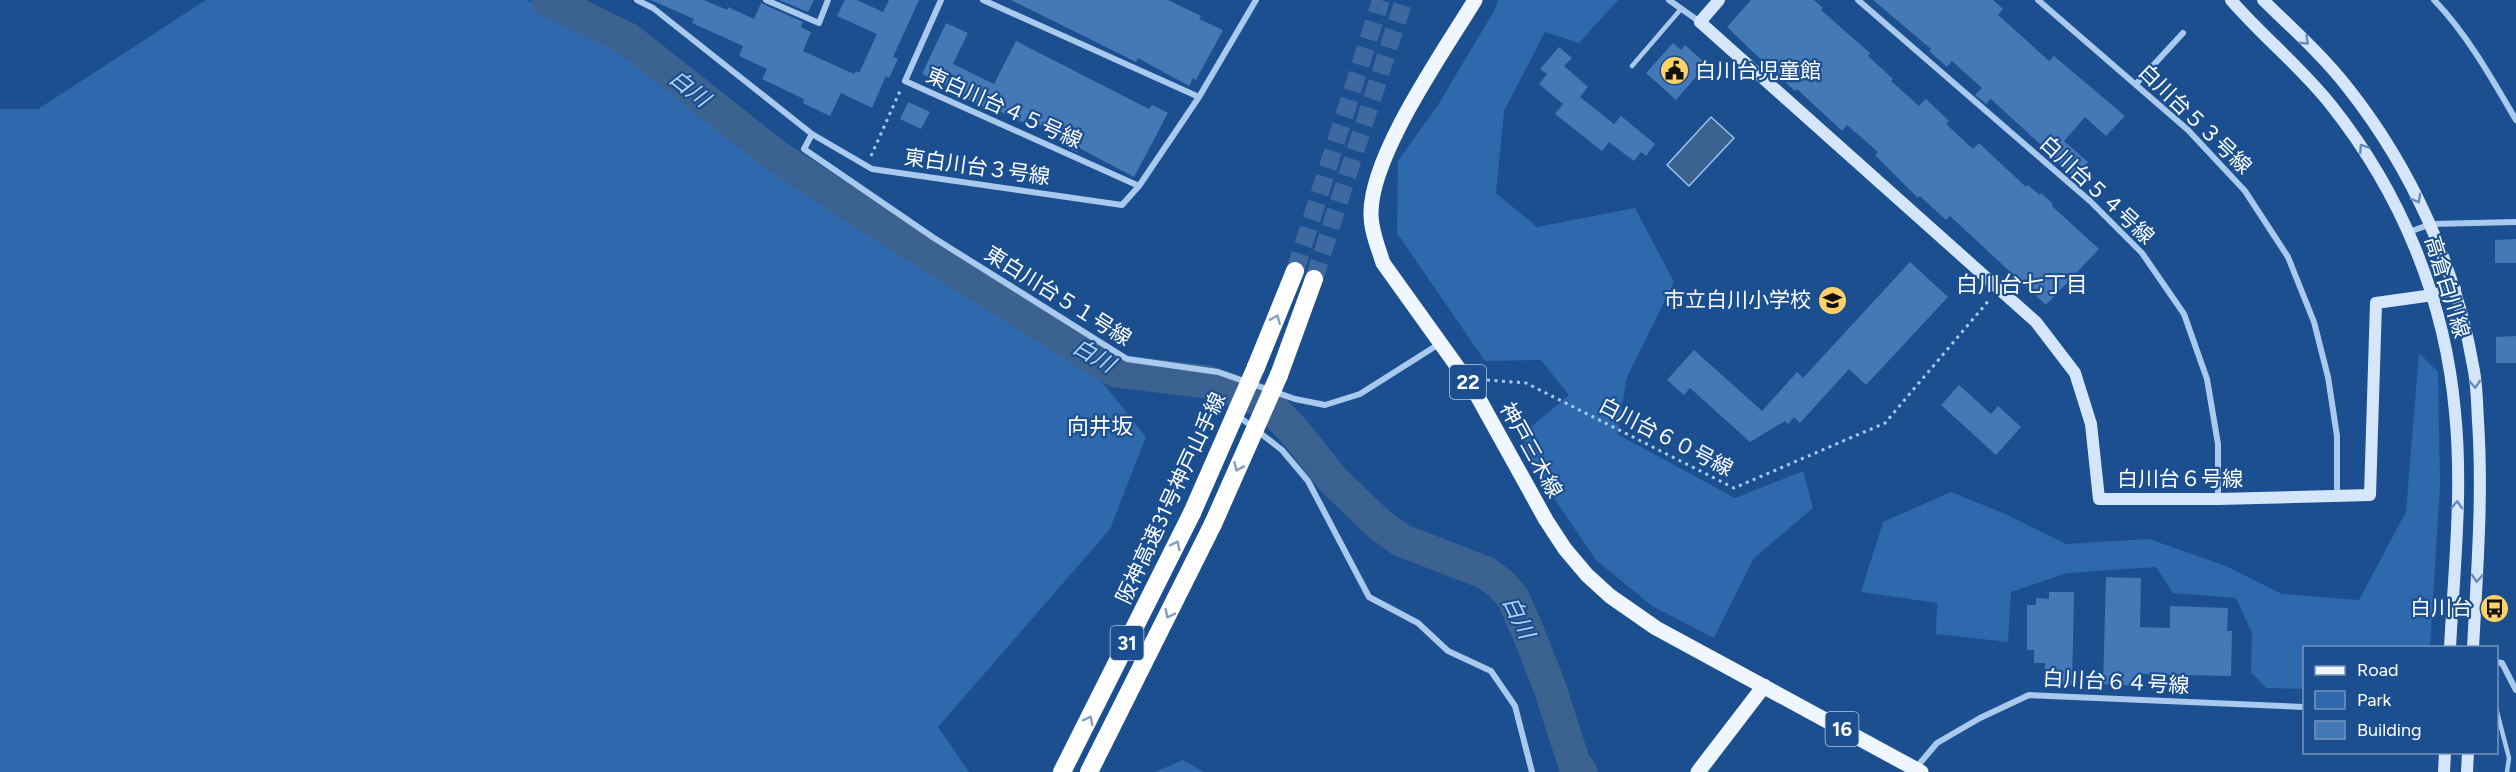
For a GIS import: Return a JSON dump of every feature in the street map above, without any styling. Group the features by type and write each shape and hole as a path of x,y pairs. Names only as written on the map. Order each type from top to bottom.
{"highway":[{"name":"阪神高速31号神戸山手線","path":"1062,772 1192,513 1295,271"},
{"name":"31","path":"1089,772 1213,524 1279,375 1314,279"}],"main road":[{"name":"神戸三木線","path":"1475,0 1402,122 1387,152 1375,185 1371,214 1375,239 1383,263 1466,378 1546,520 1565,549 1587,575 1610,596 1656,628 1764,686"},
{"name":"16","path":"1764,686 1918,771"},
{"path":"1698,772 1764,686"}],"street":[{"name":"東白川台３号線","path":"637,0 652,8 812,134 872,169 1122,205 1139,186 1199,97 1253,1"},
{"path":"765,0 819,23 828,0"},
{"name":"東白川台４５号線","path":"941,0 905,81 1139,186"},
{"path":"983,0 1199,97"},
{"name":"白川台６号線","path":"1670,0 1700,22 2037,322 2075,373 2091,424 2099,500 2370,495 2376,303 2433,296"},
{"path":"1700,22 1719,0"},
{"name":"白川台５４号線","path":"1858,0 2090,201 2142,253 2184,314 2207,379 2218,444 2218,499"},
{"name":"白川台５３号線","path":"2038,0 2188,130 2245,190 2288,257 2314,322 2328,377 2337,436 2337,496"},
{"name":"高倉白川線","path":"2231,0 2308,77 2361,145 2393,198 2409,232 2433,296 2445,343 2456,413 2458,476 2450,646"},
{"name":"高倉白川線","path":"2263,0 2321,57 2379,130 2431,224 2455,289 2475,372 2481,474 2474,646"},
{"path":"2434,0 2445,11 2487,70 2516,120"},
{"path":"2136,84 2183,33"},
{"name":"東白川台５１号線","path":"812,134 804,149 934,238 1127,359 1218,372 1244,382"},
{"path":"2409,232 2431,224 2516,222"},
{"path":"2433,296 2455,289"},
{"path":"1440,342 1360,394 1325,405 1294,399 1244,382 1231,410 1282,450 1308,482 1369,597 1418,623 1448,651 1491,671 1515,706 1532,772"},
{"path":"2498,662 2502,663 2516,690"},
{"name":"白川台６４号線","path":"1918,771 1937,743 1980,718 2028,695 2303,707"},
{"path":"2444,772 2445,754"},
{"path":"2467,772 2468,754"}],"lane":[{"path":"1632,66 1681,9"},
{"path":"2498,716 2509,758 2507,772"}],"path":[{"path":"867,166 905,81"},
{"name":"白川台６０号線","path":"1466,378 1526,383 1734,488 1885,423 1999,288"}],"green space":[{"path":"206,0 526,0 633,50 720,122 760,161 1086,362 1146,437 1110,529 938,727 969,772 0,772 0,109 38,109"},
{"path":"1498,0 1618,0 1579,43 1545,32 1504,111 1496,193 1537,227 1635,208 1674,282 1627,377 1617,434 1735,498 1803,471 1813,508 1754,558 1714,638 1652,606 1596,560 1526,457 1525,432 1569,395 1541,360 1485,361 1397,233 1398,161 1438,105 1494,11"},
{"path":"2419,353 2438,372 2440,485 2430,646 2303,646 2303,689 2266,688 2251,672 2252,633 2236,598 2173,593 2156,567 2067,573 2011,592 2008,642 1936,634 1937,603 1861,592 1883,522 1951,492 2003,513 2066,544 2149,539 2226,566 2282,594 2359,600 2406,512"},
{"path":"1183,760 1204,772 1155,772"}],"shaded area":[{"path":"1711,117 1734,138 1689,186 1667,165"}],"building":[{"path":"651,0 704,0 727,10 728,7 754,19 761,3 803,22 801,27 811,32 803,51 854,74 856,71 859,73 877,34 837,16 845,0 857,0 883,12 889,0 919,0 893,57 898,59 889,78 886,76 872,108 841,93 830,116 803,103 804,99 762,79 767,69 739,56 743,46 692,23 694,19"},
{"path":"779,0 814,0 808,12"},
{"path":"1011,0 1168,0 1201,16 1199,19 1223,30 1196,80 1193,78 1189,86 1138,58 1136,62"},
{"path":"1751,0 1814,0 1823,8 1821,10 1870,53 1868,56 1893,79 1891,81 1919,106 1926,99 1949,121 1946,124 1973,149 1979,143 2026,187 2028,185 2040,195 2041,193 2099,249 2046,305 1950,216 1946,220 1920,196 1918,198 1875,155 1878,152 1847,125 1842,131 1797,89 1795,91 1775,73 1727,27"},
{"path":"1873,0 1993,0 2003,9 1998,15 2049,61 2054,56 2125,116 2106,136 2085,117 2064,141 2088,162 2074,178 1991,99 1986,104 1975,95 1982,88 1952,61 1947,67 1929,51 1931,49"},
{"path":"946,23 968,33 953,64 994,84 1016,41 1149,109 1152,105 1168,113 1134,177 1079,148 1077,152 1060,143 1063,137 1026,118 1024,123 997,110 995,113 961,96 959,99 946,92 948,87 922,74"},
{"name":"白川台児童館","path":"1673,43 1681,50 1685,45 1704,62 1700,67 1703,69 1676,100 1646,73"},
{"path":"1559,47 1572,58 1564,66 1588,87 1580,97 1614,124 1621,116 1655,144 1646,156 1641,152 1634,161 1609,142 1602,151 1555,114 1563,104 1539,84 1547,74 1540,69"},
{"path":"908,102 930,112 921,129 900,119"},
{"path":"2516,239 2516,263 2495,263 2495,240"},
{"path":"1910,262 1948,297 1866,385 1849,369 1800,423 1794,417 1788,424 1785,421 1750,442 1690,388 1684,395 1667,380 1694,350 1762,411 1797,372 1803,378"},
{"path":"2516,336 2516,363 2496,363 2496,337"},
{"path":"1959,385 1991,414 1998,406 2021,427 1996,455 1941,405"},
{"path":"2106,577 2141,578 2140,627 2170,628 2170,606 2228,608 2227,631 2232,631 2231,676 2139,674 2139,686 2103,684"},
{"path":"2049,592 2074,592 2072,685 2045,685 2045,663 2034,663 2034,650 2027,650 2027,605 2036,605 2036,598 2049,599"}],"waterway":[{"name":"白川","path":"548,0 628,39 775,155 877,222 1116,371 1208,382 1266,402 1294,431 1334,481 1380,525 1401,540 1486,573 1502,585 1513,598 1528,632 1550,688 1574,763 1581,772"}],"tunnel":[{"path":"1295,271 1381,0"},
{"path":"1314,279 1404,0"}],"place":[{"name":"白川台児童館","path":"1674,71"},
{"name":"市立白川小学校","path":"1832,300"},
{"name":"白川台","path":"2494,608"}],"district":[{"name":"白川台七丁目","path":"2022,284"},
{"name":"向井坂","path":"1100,426"}]}
